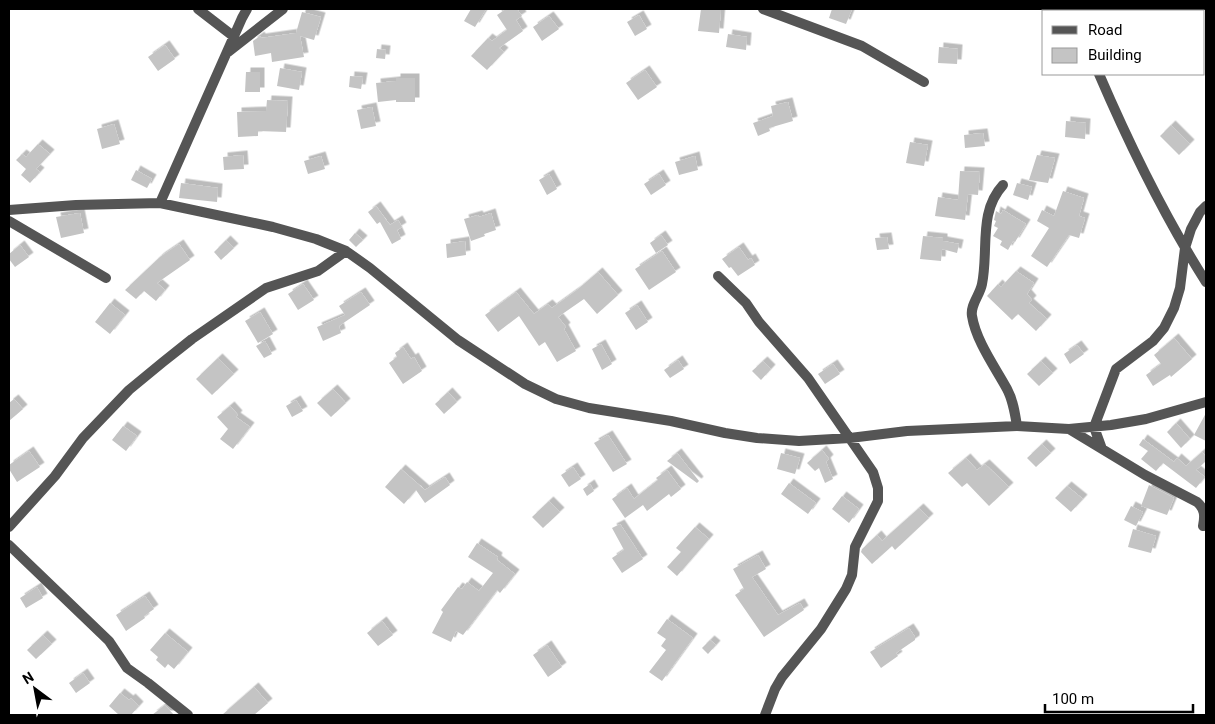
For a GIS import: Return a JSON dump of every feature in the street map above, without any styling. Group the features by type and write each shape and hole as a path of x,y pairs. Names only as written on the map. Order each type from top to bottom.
{"street":[{"path":"198,9 233,36"},
{"path":"160,203 233,36 247,9"},
{"path":"225,54 282,9"},
{"path":"763,9 862,46 924,82"},
{"path":"1099,75 1141,168 1206,282"},
{"path":"1003,185 994,194 990,205 986,222 986,268 982,288 972,307 971,314 991,361 1011,397 1018,426"},
{"path":"9,210 76,205 160,203 273,227 316,240 346,252 370,268 458,340 525,384 556,399 588,408 757,438 799,441 907,432 1018,426 1069,430 1146,419 1206,402"},
{"path":"1102,449 1094,427 1116,369 1153,341 1164,328 1174,308 1180,288 1185,248 1191,229 1200,212 1206,206"},
{"path":"9,220 106,278"},
{"path":"9,527 54,476 83,438 129,390 156,367 192,338 266,288 318,271 346,252"},
{"path":"718,276 746,304 759,322 808,378 873,472 878,488 878,501 855,547 852,574 846,589 821,629 782,677 765,715"},
{"path":"1069,430 1197,502 1204,511 1203,526"},
{"path":"9,545 110,641 127,668 188,715"}],"building":[{"path":"471,9 486,9 475,27 464,21"},
{"path":"506,9 517,9 522,16 516,20 523,31 499,48 504,52 487,70 471,56 488,38 492,41 507,30 497,15"},
{"path":"701,9 721,9 719,33 698,31"},
{"path":"832,9 852,9 846,24 829,18"},
{"path":"302,12 321,17 314,40 300,36 304,57 272,62 271,53 255,56 253,41 260,36 261,38 296,33"},
{"path":"639,15 647,29 635,36 627,22"},
{"path":"549,16 559,29 542,41 533,27"},
{"path":"728,34 747,37 746,50 726,47"},
{"path":"165,45 175,59 158,71 148,57"},
{"path":"939,47 958,49 957,64 938,63"},
{"path":"377,49 386,50 385,59 376,58"},
{"path":"280,68 302,72 299,90 277,86"},
{"path":"645,70 657,87 638,100 626,83"},
{"path":"246,72 260,72 260,92 245,92"},
{"path":"350,76 363,77 361,89 349,87"},
{"path":"396,78 415,78 415,102 396,102 396,100 378,102 376,83 396,81"},
{"path":"267,100 288,101 286,132 258,131 258,136 238,137 237,112 266,111"},
{"path":"788,102 793,121 769,128 770,131 758,136 753,123 773,116 771,106"},
{"path":"372,107 376,126 361,129 357,110"},
{"path":"1066,121 1086,123 1085,139 1065,137"},
{"path":"114,124 120,144 102,149 97,129"},
{"path":"1171,125 1190,144 1179,155 1160,136"},
{"path":"983,133 985,146 965,148 964,135"},
{"path":"910,142 928,145 924,166 906,163"},
{"path":"38,144 50,154 36,169 40,172 30,183 21,175 26,169 16,160 22,154 26,157"},
{"path":"243,155 244,169 224,170 223,157"},
{"path":"1037,155 1055,158 1048,183 1029,180"},
{"path":"321,156 325,169 308,174 304,161"},
{"path":"695,156 698,170 679,175 675,162"},
{"path":"136,170 152,179 147,188 131,180"},
{"path":"960,171 980,172 978,195 968,194 965,220 935,216 938,197 958,200"},
{"path":"549,174 557,189 547,195 539,180"},
{"path":"659,174 666,185 651,195 644,184"},
{"path":"181,183 218,188 217,202 179,198"},
{"path":"1017,183 1032,187 1028,200 1013,195"},
{"path":"1063,191 1084,198 1079,216 1085,218 1079,238 1069,235 1047,267 1031,256 1049,228 1037,221 1042,210 1054,216"},
{"path":"376,206 390,225 398,220 402,227 397,230 401,239 392,244 380,222 377,224 368,212"},
{"path":"1003,210 1026,224 1008,250 1000,245 1002,241 993,236 998,228 994,226 996,211 1001,214"},
{"path":"80,213 84,233 61,238 56,217"},
{"path":"491,213 496,230 471,241 464,219"},
{"path":"355,233 363,240 356,247 349,240"},
{"path":"661,235 668,245 656,253 650,243"},
{"path":"923,236 943,238 943,241 959,244 957,253 942,249 941,261 920,259"},
{"path":"887,237 889,249 877,250 875,238"},
{"path":"226,240 234,248 221,260 214,252"},
{"path":"465,241 466,255 447,258 446,244"},
{"path":"179,244 190,260 157,283 165,290 156,301 144,291 136,299 125,290 160,257"},
{"path":"20,245 29,257 15,267 9,259 9,254"},
{"path":"739,247 748,260 751,258 755,265 738,276 722,259"},
{"path":"662,251 676,272 649,290 635,269"},
{"path":"1016,271 1034,283 1027,294 1032,300 1029,303 1047,319 1036,331 1018,314 1012,320 987,296 998,284 1001,287"},
{"path":"598,272 618,295 597,314 584,299 558,317 566,327 564,329 576,351 557,362 545,342 539,346 519,316 498,332 485,315 516,292 534,314 548,304 552,308"},
{"path":"303,284 314,300 298,310 288,294"},
{"path":"361,292 370,305 339,326 341,333 323,341 317,327 345,315 339,306"},
{"path":"110,303 125,315 110,334 95,322"},
{"path":"637,305 648,322 636,330 625,313"},
{"path":"260,312 273,334 258,343 245,321"},
{"path":"1174,338 1192,359 1171,377 1170,375 1153,386 1146,375 1161,364 1154,355"},
{"path":"265,341 272,354 264,358 256,346"},
{"path":"601,344 612,364 602,370 592,349"},
{"path":"1077,345 1084,354 1070,364 1064,354"},
{"path":"403,347 411,359 414,357 422,371 403,384 389,363 397,357 395,353"},
{"path":"218,358 234,374 212,395 196,379"},
{"path":"678,360 684,369 670,378 664,370"},
{"path":"763,361 771,369 761,380 752,371"},
{"path":"1041,361 1053,373 1039,386 1027,374"},
{"path":"833,364 840,374 825,384 818,374"},
{"path":"333,389 346,403 331,417 317,403"},
{"path":"448,392 457,402 444,414 435,404"},
{"path":"14,399 23,409 9,421 9,403"},
{"path":"296,400 303,411 292,417 286,406"},
{"path":"230,406 238,415 236,417 250,427 233,449 220,439 228,429 217,417"},
{"path":"1206,413 1206,441 1194,435"},
{"path":"1176,423 1190,439 1181,448 1167,432"},
{"path":"123,426 137,436 126,451 112,440"},
{"path":"608,435 627,464 613,472 594,443"},
{"path":"1143,439 1174,462 1177,458 1186,466 1202,452 1206,457 1206,461 1196,470 1205,477 1196,488 1163,463 1156,471 1141,459 1148,451 1139,445"},
{"path":"1042,444 1051,453 1036,467 1027,458"},
{"path":"822,450 829,459 826,462 833,479 825,483 819,468 815,471 807,463"},
{"path":"29,451 40,467 17,482 9,469 9,465"},
{"path":"677,453 699,481 697,483 667,461"},
{"path":"781,453 800,458 795,474 777,469"},
{"path":"966,458 977,470 985,464 1009,487 989,506 967,483 962,487 948,473"},
{"path":"573,467 581,479 569,487 561,475"},
{"path":"401,469 425,490 445,477 450,485 425,503 416,490 404,504 385,487"},
{"path":"667,470 681,489 671,497 669,494 647,511 643,505 625,518 612,499 627,488 634,499 658,480 656,478"},
{"path":"789,483 816,503 808,514 781,494"},
{"path":"590,484 594,491 587,496 583,489"},
{"path":"1149,485 1174,498 1167,515 1141,506"},
{"path":"1067,486 1083,499 1071,512 1055,498"},
{"path":"842,496 859,509 849,523 832,509"},
{"path":"549,501 560,512 543,528 532,517"},
{"path":"1131,506 1143,512 1136,526 1124,520"},
{"path":"919,508 929,518 895,550 892,546 872,564 861,552 862,549 877,535 882,541"},
{"path":"620,524 643,559 622,573 612,558 624,550 612,528"},
{"path":"695,527 709,539 677,576 667,567 681,552 676,548"},
{"path":"1133,529 1156,536 1151,553 1128,547"},
{"path":"477,543 498,557 497,560 515,574 500,593 497,590 463,635 456,631 451,642 432,633 443,612 441,610 458,587 462,589 467,582 479,591 493,573 468,557"},
{"path":"758,555 766,569 752,577 778,615 800,603 804,610 764,637 735,595 744,589 733,569"},
{"path":"37,587 43,598 26,608 20,598"},
{"path":"145,596 154,609 144,616 145,618 126,631 116,615"},
{"path":"667,619 693,638 662,681 649,672 666,650 661,646 666,639 657,633"},
{"path":"382,621 393,635 378,646 367,633"},
{"path":"909,628 915,640 896,653 898,656 881,668 870,652"},
{"path":"165,633 188,652 174,669 168,664 165,668 156,660 158,657 150,650"},
{"path":"43,635 52,644 36,659 27,650"},
{"path":"710,640 716,645 708,654 702,648"},
{"path":"547,645 562,667 548,677 533,655"},
{"path":"83,673 90,683 76,693 69,683"},
{"path":"254,687 268,703 254,715 222,715"},
{"path":"120,693 129,700 131,698 139,706 131,715 119,715 109,706"},
{"path":"165,705 174,715 152,715"}]}
